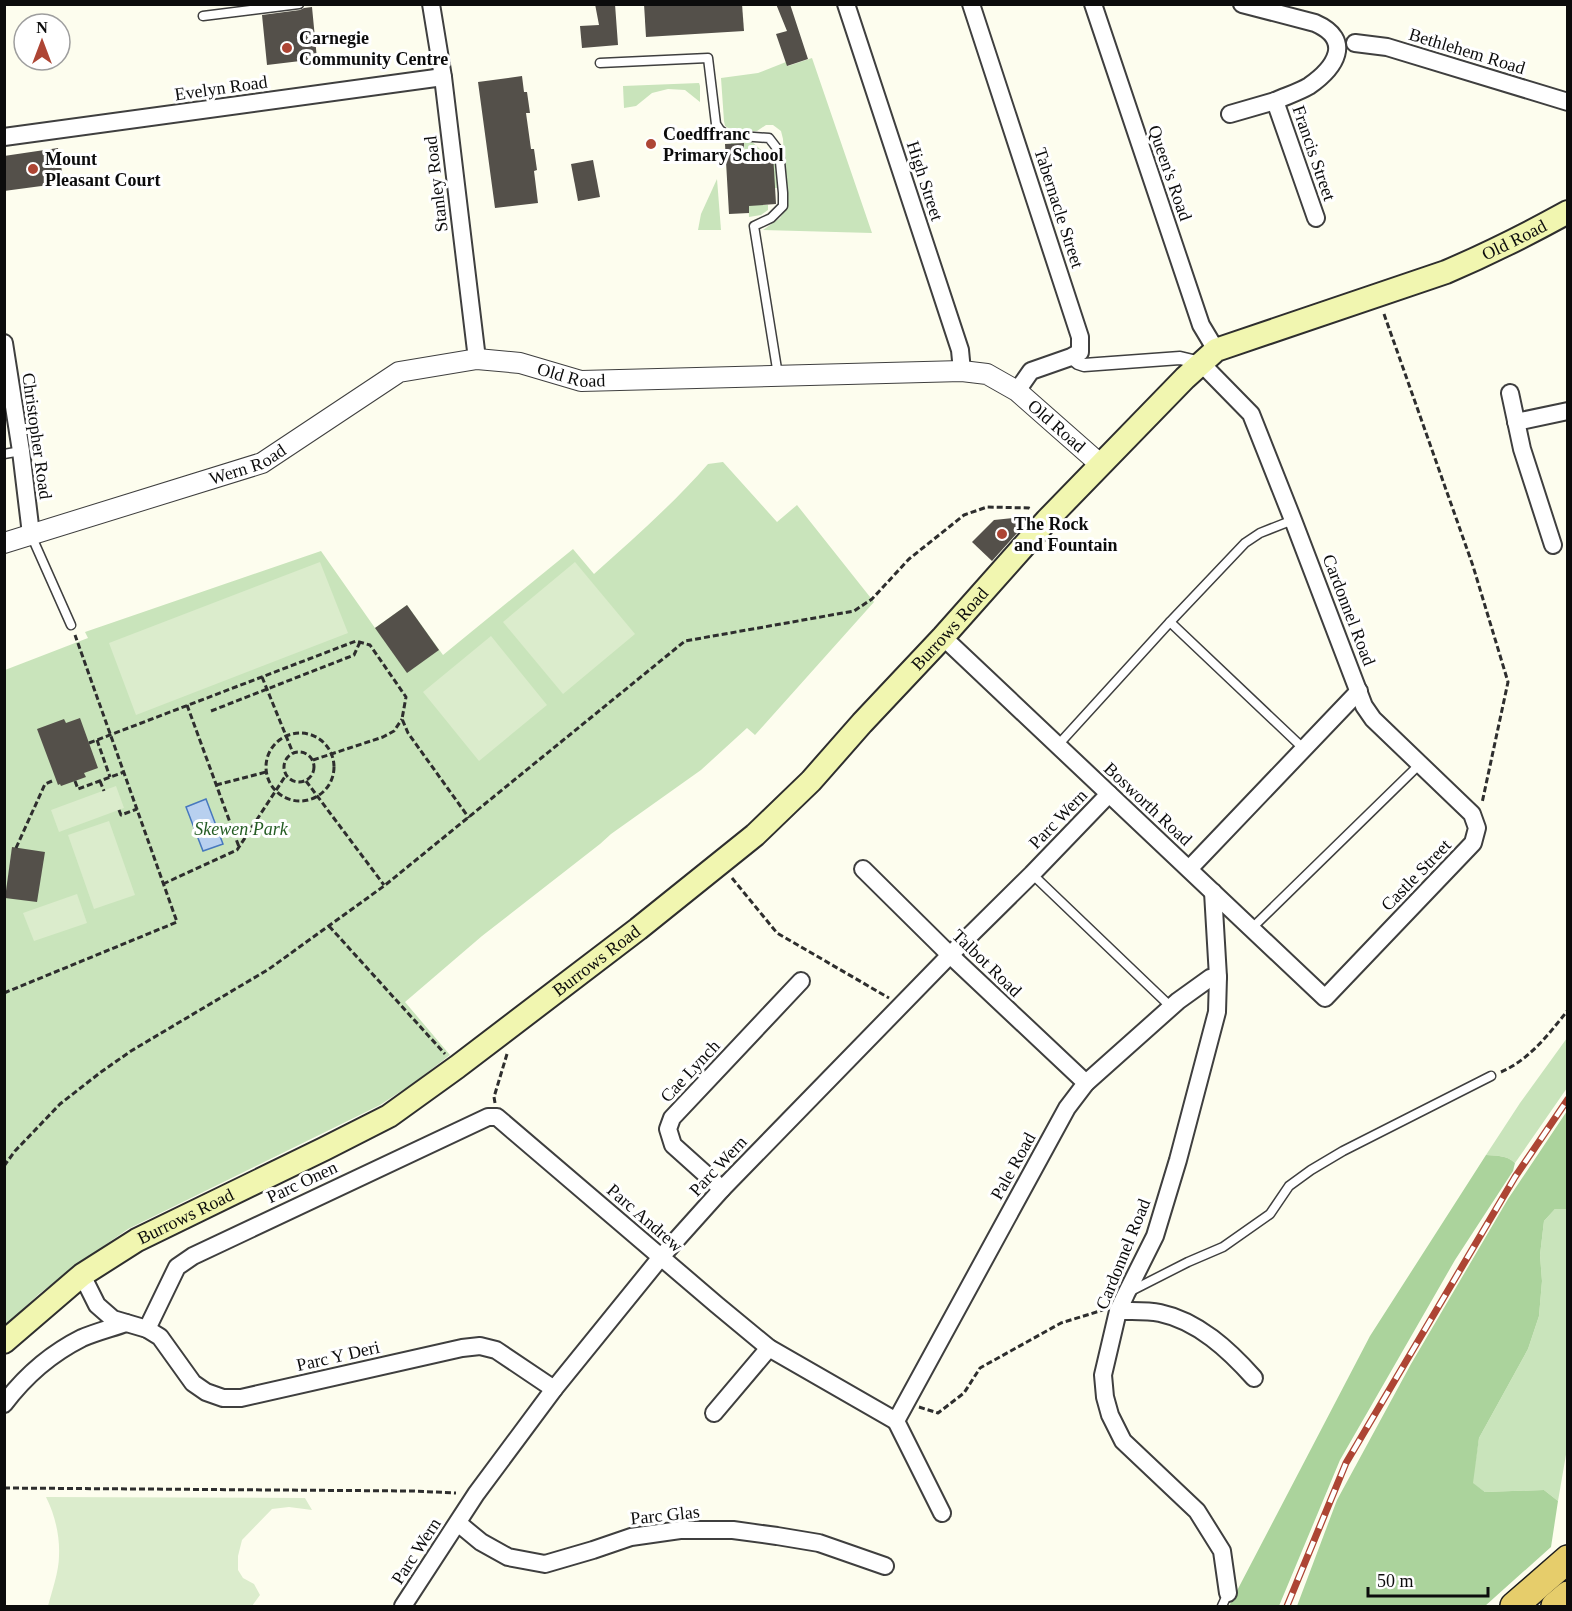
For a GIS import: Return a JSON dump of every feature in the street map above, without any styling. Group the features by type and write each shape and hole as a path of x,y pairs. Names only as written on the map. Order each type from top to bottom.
{"highway":[{"path":"1514,1606 1562,1576"},
{"path":"1556,1606 1562,1576"}],"main road":[{"name":"Old Road","path":"1101,465 1208,357 1446,272 1519,239 1568,212"},
{"name":"Burrows Road","path":"4,1342 82,1275 137,1240 389,1116 638,929 755,835 811,781 862,723 944,637 1047,520 1101,465"}],"street":[{"name":"Stanley Road","path":"431,4 477,359"},
{"name":"High Street","path":"846,4 960,350 962,371"},
{"name":"Tabernacle Street","path":"972,4 1080,337 1080,352 1071,357"},
{"name":"Queen's Road","path":"1093,4 1201,325 1208,357"},
{"name":"Francis Street","path":"1230,114 1275,101 1308,87 1322,75 1335,58 1337,50 1337,40 1333,33 1315,23 1242,4"},
{"name":"Bethlehem Road","path":"1355,43 1387,47 1568,102"},
{"name":"Evelyn Road","path":"4,137 442,77"},
{"name":"Francis Street","path":"1275,101 1316,218"},
{"name":"Christopher Road","path":"5,350 13,453 31,534"},
{"path":"1017,391 1031,371 1071,357 1084,365 1208,357"},
{"name":"Cardonnel Road","path":"1189,869 1359,692 1251,414 1208,357"},
{"name":"Old Road","path":"477,359 520,363 581,381 962,371 987,374 1017,391 1101,465"},
{"name":"Wern Road","path":"4,543 262,463 399,372 477,359"},
{"path":"1510,393 1522,449 1553,545"},
{"path":"1516,422 1568,411"},
{"name":"Bosworth Road","path":"944,637 1325,998"},
{"path":"1359,692 1364,706 1373,718 1472,814 1477,828"},
{"name":"Parc Wern","path":"404,1606 476,1494 554,1389 662,1257 722,1190 1109,794"},
{"name":"Castle Street","path":"1325,998 1473,843 1477,828"},
{"name":"Talbot Road","path":"863,869 950,955 1086,1083"},
{"name":"Cardonnel Road","path":"1213,892 1218,1012 1155,1236 1118,1311 1103,1375 1105,1397 1110,1415 1123,1441 1197,1511 1222,1551 1225,1600"},
{"name":"Pale Road","path":"896,1421 1067,1108 1086,1083 1171,1007 1210,978 1218,977"},
{"name":"Cae Lynch","path":"722,1190 673,1145 668,1129 672,1118 801,981"},
{"name":"Parc Onen","path":"147,1329 177,1267 193,1256 488,1117 497,1117"},
{"name":"Parc Andrew","path":"497,1117 769,1348"},
{"path":"82,1275 97,1305 113,1319 147,1329"},
{"path":"1118,1311 1160,1313 1190,1324 1230,1352 1254,1378"},
{"path":"4,1404 44,1360 83,1338 126,1323"},
{"name":"Parc Y Deri","path":"147,1329 160,1337 193,1383 206,1392 223,1398 241,1398 451,1350 480,1346 496,1350 554,1389"},
{"path":"714,1413 769,1348 896,1421 942,1513"},
{"name":"Parc Glas","path":"458,1523 481,1542 508,1557 545,1564 631,1537 681,1530 733,1530 819,1543 885,1566"}],"lane":[{"path":"203,16 299,4"},
{"path":"600,63 708,58 716,124 720,130 727,135 769,138 779,151 783,206 771,218 754,226 778,376"},
{"path":"1058,745 1245,543 1260,532 1293,520"},
{"path":"31,534 71,625"},
{"path":"1170,622 1305,749"},
{"path":"1251,929 1420,764"},
{"path":"1032,874 1171,1007"},
{"path":"1126,1294 1223,1247 1270,1214 1289,1186 1319,1165 1491,1076"}],"path":[{"path":"1377,295 1473,566 1508,682 1477,828"},
{"path":"4,1166 15,1150 60,1104 101,1072 269,969 384,886 686,641 854,611 872,599 909,559 952,524 964,515 987,507 1029,508 1047,520"},
{"path":"4,993 177,922 71,625"},
{"path":"89,743 356,641 370,645 406,697 402,719 394,731 313,760"},
{"path":"211,711 354,656 360,642"},
{"path":"262,677 293,753"},
{"path":"187,705 239,847"},
{"path":"402,719 408,733 469,818"},
{"path":"307,733 317,737 332,754 334,763 331,782 318,796 296,801 285,798 275,791 269,782 266,761 269,750 276,741 286,735 307,733"},
{"path":"97,740 110,777"},
{"path":"302,752 313,760 314,772 306,781 297,782 286,775 285,760 293,753 302,752"},
{"path":"75,781 78,789 124,772"},
{"path":"216,785 266,772"},
{"path":"163,884 237,850 286,775"},
{"path":"16,848 45,784 52,781"},
{"path":"100,781 104,791"},
{"path":"306,781 384,886"},
{"path":"119,810 121,815 137,809"},
{"path":"720,863 777,933 901,1005"},
{"path":"329,926 457,1067"},
{"path":"1491,1076 1512,1068 1544,1040 1568,1010"},
{"path":"497,1117 494,1097 507,1053"},
{"path":"906,1403 938,1413 964,1393 980,1368 1061,1323 1108,1308 1118,1311"},
{"path":"4,1488 413,1491 476,1494"}],"green space":[{"path":"812,58 872,233 763,230 780,218 787,207 781,131 773,125 766,125 757,131 734,132 725,126 721,78 758,73 786,62 788,66"},
{"path":"699,83 700,102 685,90 668,89 652,93 636,106 624,108 623,86"},
{"path":"749,139 761,150 771,150 775,153 779,188 775,188 745,168 744,143 731,144 730,140"},
{"path":"717,179 721,230 698,230 701,214"},
{"path":"748,192 758,205 768,205 768,210 761,215 749,217"},
{"name":"Skewen Park","path":"723,462 777,522 797,505 874,602 755,735 747,728 701,770 611,834 482,936 405,1002 450,1055 380,1105 128,1229 39,1294 5,1326 5,670 88,638 85,632 321,551 375,628 407,605 443,655 573,549 594,574 667,507 708,464"},
{"path":"320,562 348,633 136,715 109,643"},
{"path":"575,562 635,634 563,694 503,622"},
{"path":"491,636 547,705 479,761 423,692"},
{"path":"116,786 124,808 59,832 51,810"},
{"path":"109,821 135,895 94,909 68,835"},
{"path":"77,894 87,923 34,941 23,913"},
{"path":"1567,1038 1567,1088 1515,1163 1505,1157 1486,1155 1520,1103"},
{"path":"1567,1111 1567,1209 1555,1209 1544,1221 1540,1255 1542,1281 1539,1316 1528,1349 1479,1438 1473,1483 1485,1492 1544,1490 1558,1501 1551,1547 1485,1606 1297,1606 1337,1500 1411,1364 1508,1199"},
{"path":"1486,1155 1502,1156 1512,1160 1515,1163 1513,1171 1455,1260 1340,1460 1279,1606 1229,1606 1370,1336"},
{"path":"1555,1209 1567,1209 1568,1443 1558,1501 1544,1490 1485,1492 1472,1483 1479,1438 1528,1349 1539,1316 1542,1281 1540,1255 1544,1221"},
{"path":"46,1497 305,1498 312,1510 289,1507 272,1509 242,1540 238,1556 238,1570 243,1578 254,1584 260,1595 252,1606 48,1606 58,1568 59,1541"}],"water":[{"path":"206,799 223,844 203,851 186,807"}],"building":[{"path":"595,4 615,4 618,45 582,48 580,26 599,25"},
{"path":"644,4 742,4 744,31 646,37"},
{"path":"776,4 790,4 808,59 787,66 776,34 787,31"},
{"path":"312,7 317,59 267,65 262,15"},
{"path":"522,76 530,113 526,113 531,149 534,149 537,170 534,171 538,203 495,208 478,82"},
{"path":"744,143 744,155 773,153 776,204 749,206 749,213 729,214 725,144"},
{"name":"Mount Pleasant Court","path":"58,148 64,183 4,191 4,156"},
{"path":"593,160 600,197 578,201 571,164"},
{"name":"The Rock and Fountain","path":"1023,517 1028,521 992,561 972,542 994,520"},
{"path":"407,605 439,650 407,673 375,628"},
{"path":"80,718 98,768 84,773 86,777 61,786 58,785 37,729 64,719 66,723"},
{"path":"12,847 45,852 37,902 5,898"}],"railway":[{"path":"1287,1606 1346,1463 1515,1177 1568,1099"}],"place":[{"name":"Carnegie Community Centre","path":"287,48"},
{"name":"Coedffranc Primary School","path":"651,144"},
{"name":"Mount Pleasant Court","path":"33,169"},
{"name":"The Rock and Fountain","path":"1002,534"}]}
